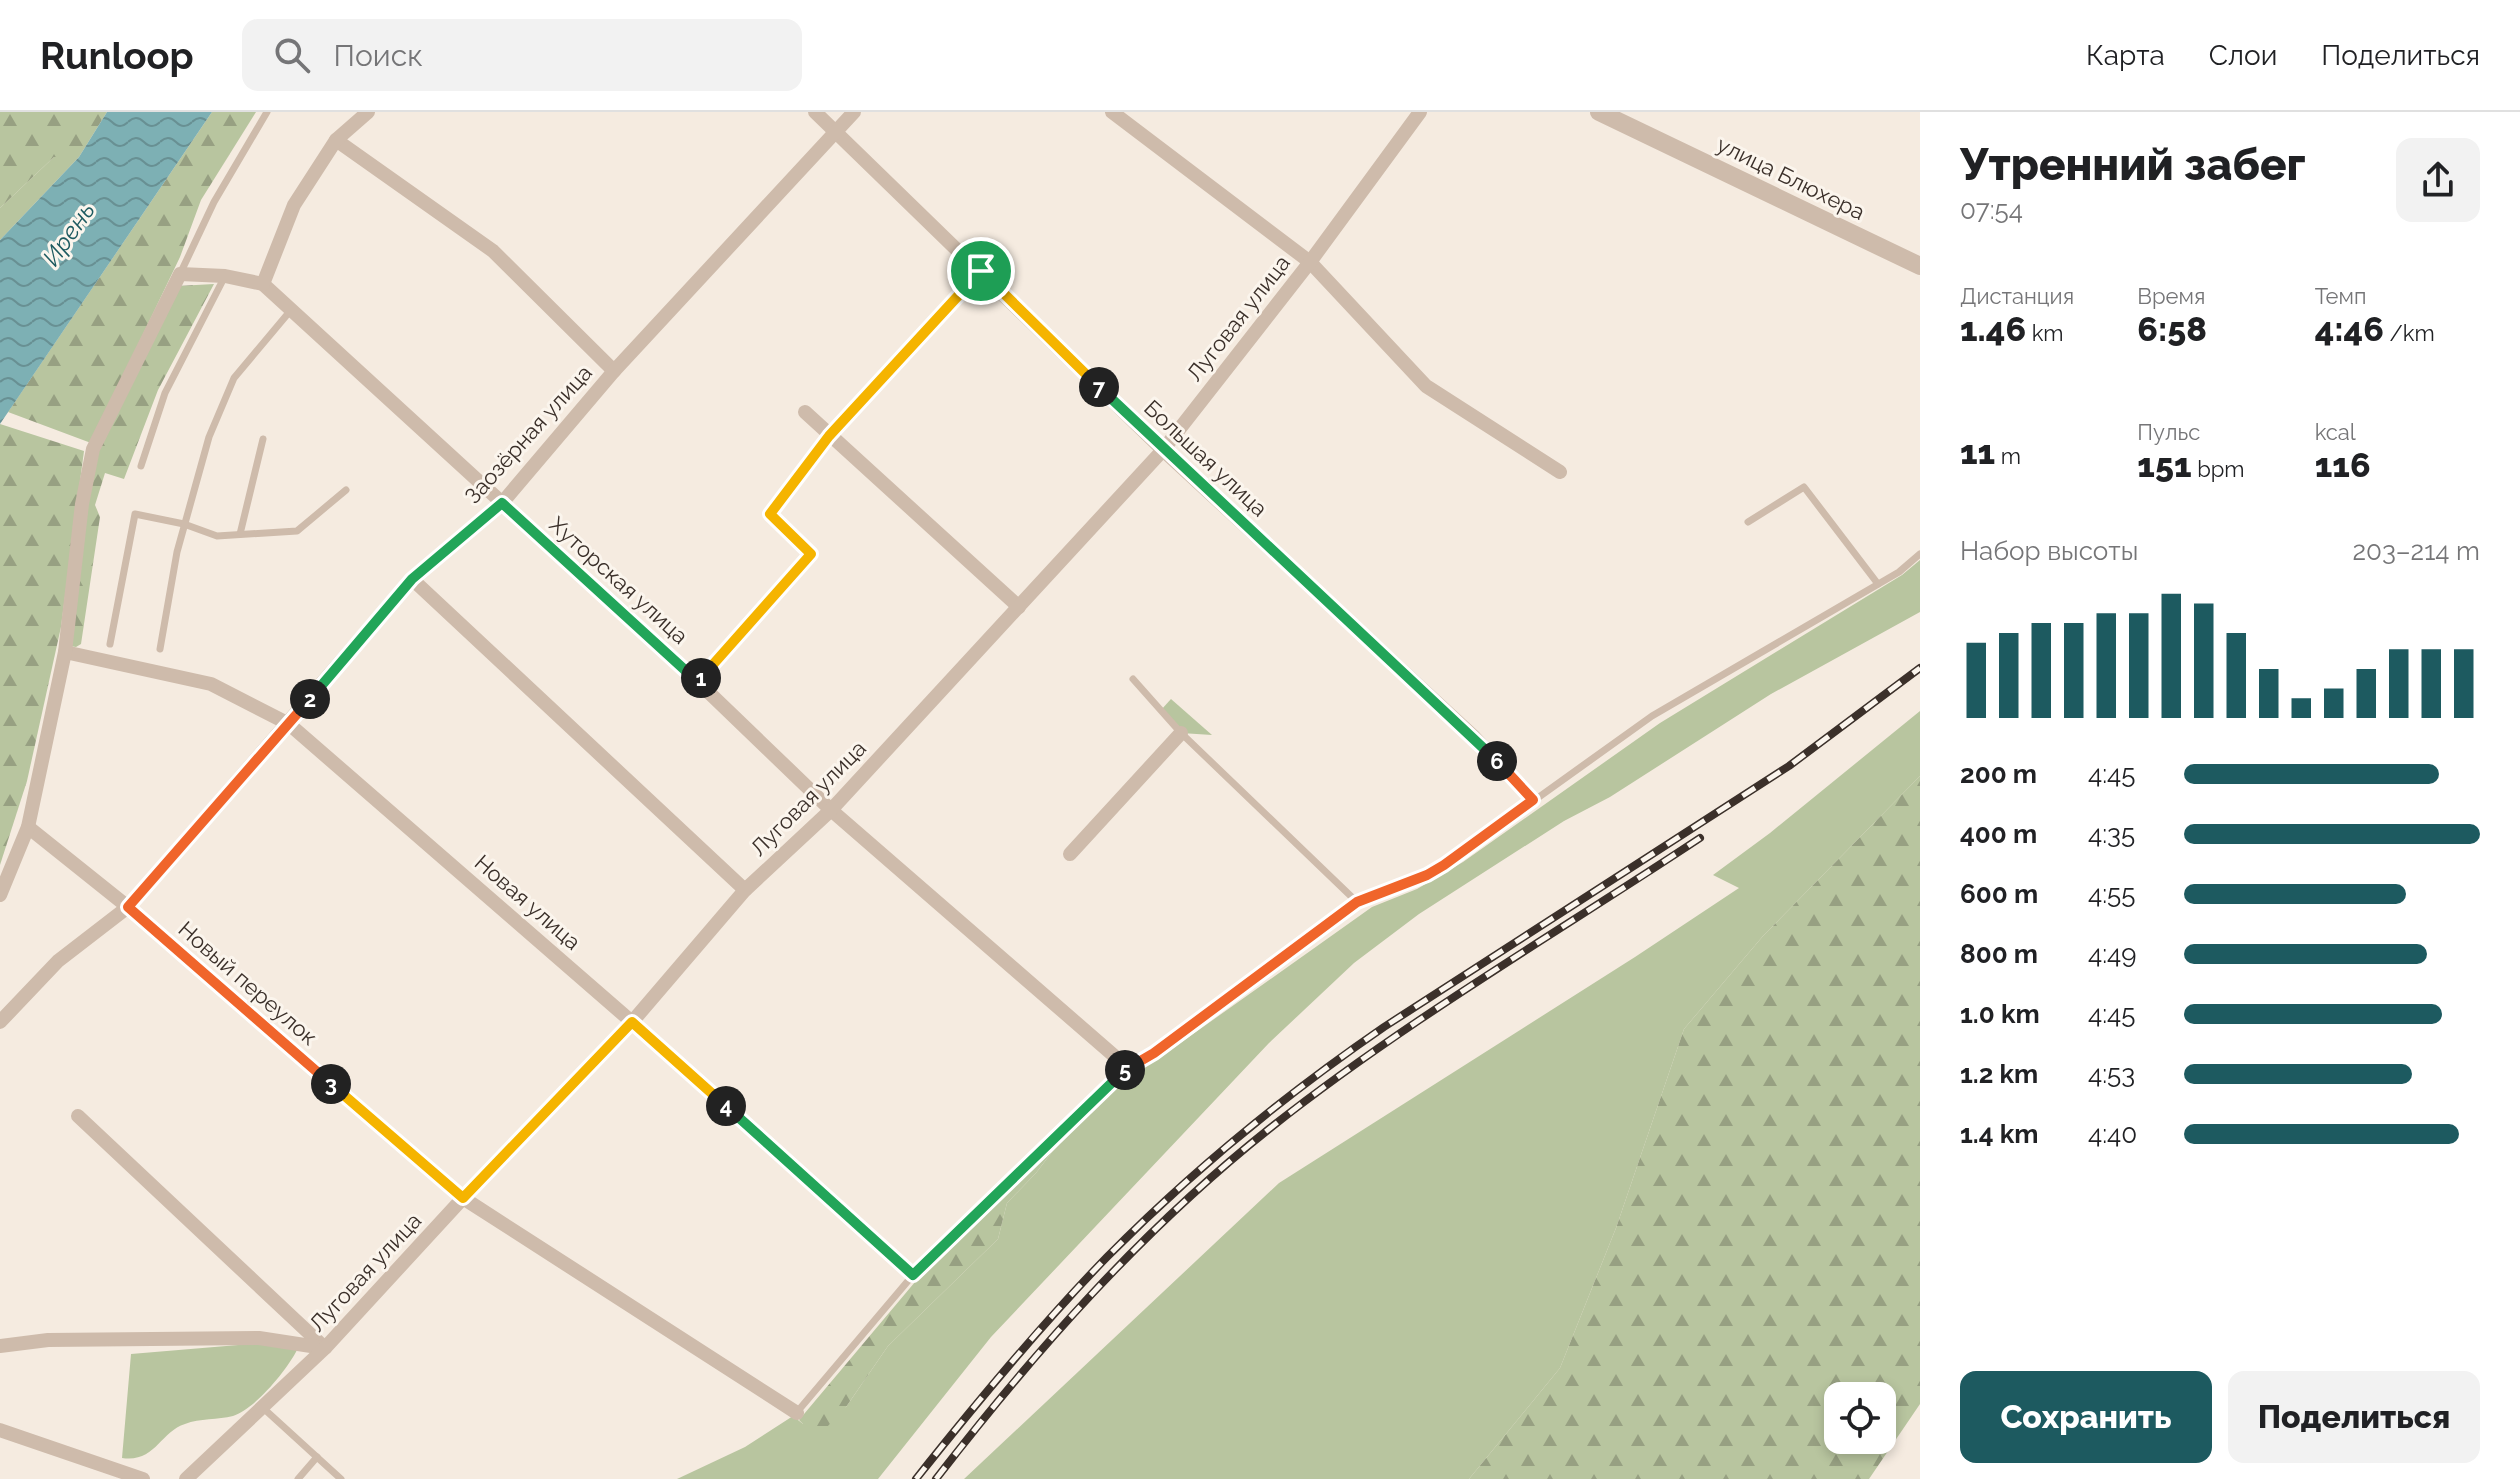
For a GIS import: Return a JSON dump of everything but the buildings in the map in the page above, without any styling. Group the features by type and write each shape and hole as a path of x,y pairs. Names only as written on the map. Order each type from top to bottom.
{"street":[{"path":"0,895 28,827 65,652 82,504 93,449 180,274 225,276 263,284 294,205 336,140 368,112"},
{"name":"Большая улица","path":"815,112 1163,450 1458,722 1533,800"},
{"name":"Заозёрная улица","path":"0,1022 58,961 128,907 412,579 502,503 614,371 854,112"},
{"path":"1112,112 1310,262 1426,386 1560,472"},
{"name":"Луговая улица","path":"186,1479 325,1348 632,1022 745,890 831,810 1163,450 1310,262 1420,112"},
{"name":"улица Блюхера","path":"1599,112 1920,266"},
{"path":"336,140 493,251 614,371"},
{"path":"698,682 811,554 770,514 829,436 981,271"},
{"name":"Хуторская улица","path":"263,284 698,682 831,810 1127,1067"},
{"path":"805,412 1019,607"},
{"path":"412,579 745,890"},
{"name":"Новая улица","path":"65,652 211,684 289,724 632,1022 913,1275"},
{"path":"1070,854 1181,733"},
{"name":"Новый переулок","path":"28,827 128,907 463,1198 797,1413"},
{"path":"78,1116 325,1348"},
{"path":"0,1346 48,1340 259,1338 325,1348"},
{"path":"0,1430 143,1479"}],"lane":[{"path":"180,274 214,202 267,112"},
{"path":"141,466 165,393 225,276"},
{"path":"160,649 177,552 209,437 234,378 291,310"},
{"path":"240,534 263,439"},
{"path":"1748,522 1804,487 1878,584"},
{"path":"110,644 135,514 184,524 217,536 297,531 346,490"},
{"path":"797,1413 913,1275 1127,1067 1154,1053 1357,902 1427,875 1444,865 1652,716 1899,572 1920,554"},
{"path":"1133,679 1181,733 1357,902"},
{"path":"262,1407 341,1479"},
{"path":"298,1479 317,1457"}],"green space":[{"path":"0,112 107,112 79,157 54,157 0,208"},
{"path":"212,112 256,112 201,200 180,257 91,443 8,412"},
{"path":"54,157 79,157 0,240 0,208"},
{"path":"214,284 158,390 124,479 105,473 95,505 100,517 81,644 70,646 87,505 98,448 178,286"},
{"path":"0,424 84,451 61,627 27,781 0,865"},
{"path":"1920,560 1920,612 1771,694 1610,797 1564,821 1419,914 1354,963 1269,1043 991,1337 878,1479 677,1479 745,1447 793,1416 803,1424 846,1407 888,1346 998,1239 1007,1203 1122,1079 1155,1061 1372,907 1417,889 1463,862 1660,723 1902,575"},
{"path":"1171,699 1212,735 1181,733 1161,710"},
{"path":"1920,711 1920,776 1763,936 1684,1029 1616,1228 1560,1368 1469,1479 964,1479 1279,1183 1739,888 1713,875 1770,833"},
{"path":"1920,776 1920,1404 1896,1439 1896,1382 1824,1382 1824,1454 1886,1454 1869,1479 1469,1479 1560,1368 1616,1228 1684,1029 1763,936"},
{"path":"1052,1152 1007,1203 998,1239 888,1346 846,1407 826,1428 803,1424 799,1420 915,1282 1019,1180"},
{"path":"261,1343 297,1350 260,1398 233,1416 197,1421 176,1428 142,1456 122,1458 131,1354"}],"water":[{"name":"Ирень","path":"107,112 212,112 0,424 0,240 79,157"}],"railway":[{"path":"916,1479 1009,1365 1107,1257 1205,1165 1275,1107 1384,1027 1789,766 1920,668"},
{"path":"936,1479 1012,1385 1092,1294 1177,1208 1222,1168 1373,1052 1700,838"}],"route":[{"path":"981,271 1163,450 1474,737 1533,800 1427,875 1357,902 1154,1053 1127,1067 913,1275 632,1022 463,1198 128,907 412,579 502,503 698,682 811,554 770,514 829,436 981,271"}]}
